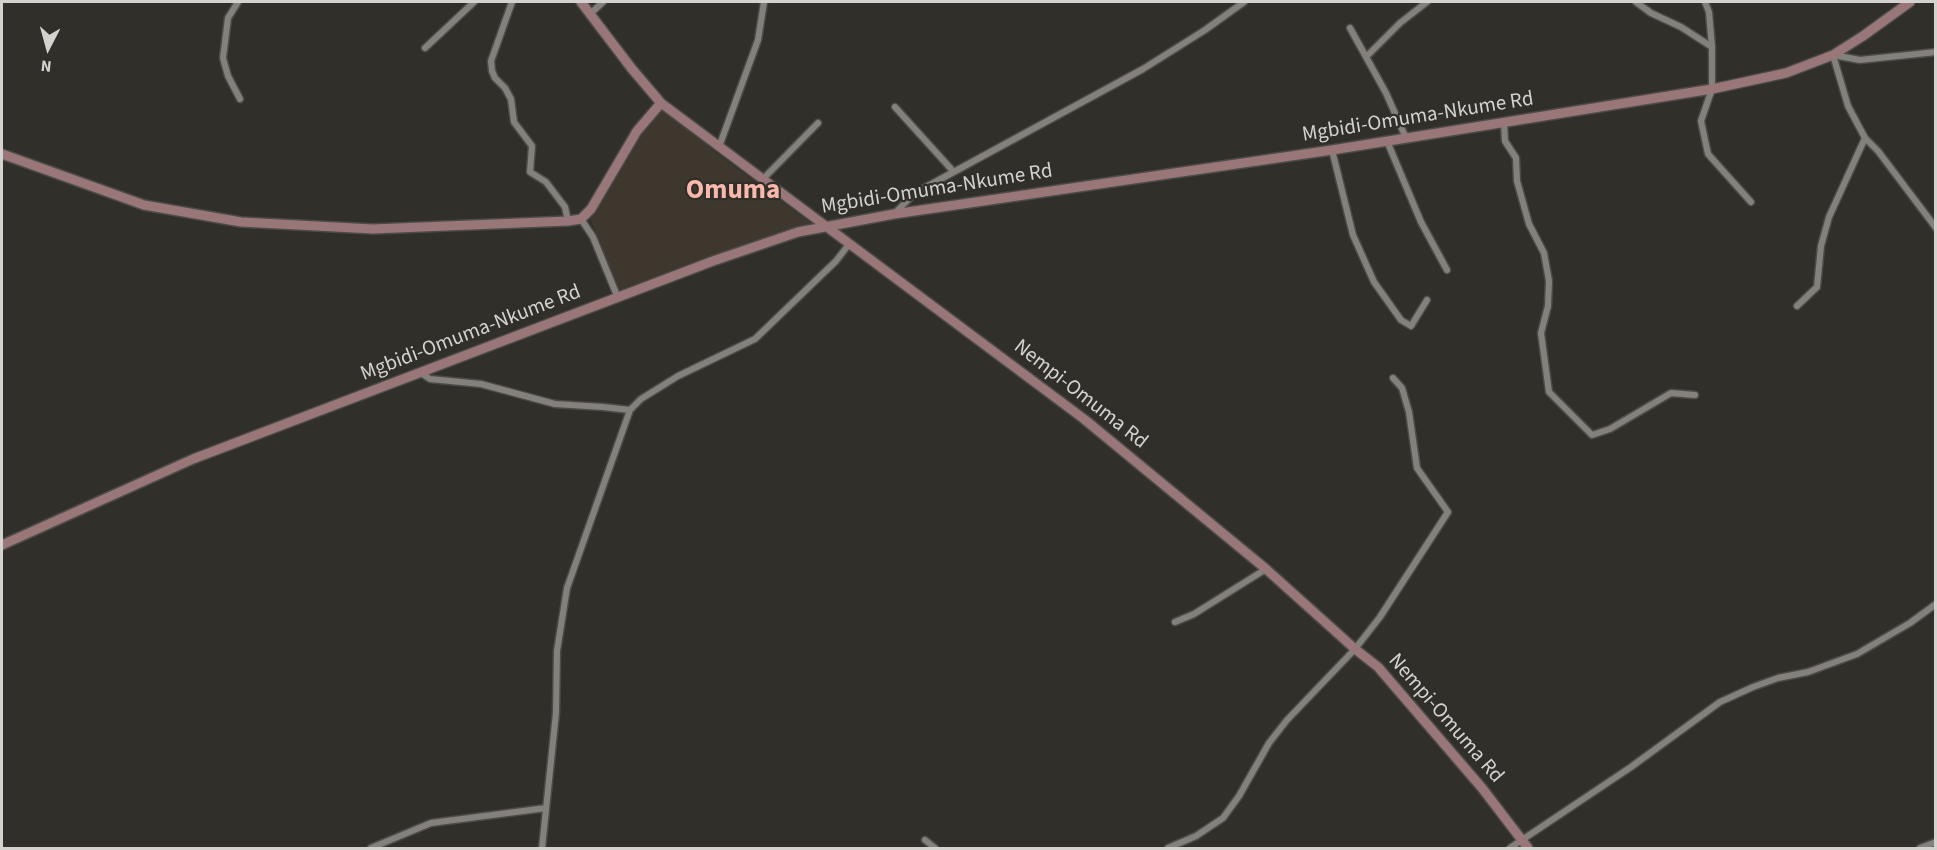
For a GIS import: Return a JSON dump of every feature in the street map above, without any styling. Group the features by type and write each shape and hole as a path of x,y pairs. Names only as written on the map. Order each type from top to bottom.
{"street":[{"path":"238,2 228,18 223,58 228,76 240,99"},
{"path":"425,48 474,2"},
{"path":"512,2 491,61 492,72 511,99 514,122 532,146 530,172 546,182 565,207 568,221"},
{"name":"Nempi-Omuma Rd","path":"581,2 661,103 1084,418 1266,569 1354,649 1378,667 1482,788 1528,849"},
{"path":"590,14 603,2"},
{"path":"719,147 758,40 764,2"},
{"path":"894,214 915,193 1143,69 1244,2"},
{"path":"1366,57 1400,23 1427,2"},
{"path":"1636,2 1651,13 1681,27 1712,47"},
{"path":"1705,2 1709,12 1712,47 1712,89 1701,121 1708,154 1751,202"},
{"name":"Mgbidi-Omuma-Nkume Rd","path":"2,545 194,459 760,244 798,232 894,214 1332,150 1712,89 1786,72 1833,55 1910,2"},
{"path":"1350,28 1386,93 1406,138"},
{"path":"1935,52 1860,60 1833,55 1848,105 1865,138 1878,151 1935,228"},
{"path":"2,154 144,205 241,222 373,229 568,221 581,219 599,198 638,131 661,103"},
{"path":"895,107 953,171"},
{"path":"763,179 818,123"},
{"path":"1504,123 1505,141 1516,158 1517,181 1529,224 1544,253 1549,281 1548,306 1541,333 1549,392 1592,435 1610,429 1671,393 1695,395"},
{"path":"1797,306 1817,288 1821,246 1829,217 1865,138"},
{"path":"1387,141 1421,222 1447,270"},
{"path":"1332,150 1353,235 1374,282 1401,320 1411,326 1427,300"},
{"path":"581,219 593,237 618,298"},
{"path":"542,849 556,713 558,645 567,588 630,410 641,399 678,376 755,339 836,261 850,243"},
{"path":"421,373 430,379 481,384 555,404 603,406 630,410"},
{"path":"1168,849 1196,836 1223,818 1239,796 1269,742 1354,649 1380,617 1448,512 1417,468 1409,412 1402,388 1393,378"},
{"path":"1175,621 1194,614 1266,569"},
{"path":"1510,849 1720,702 1778,678 1808,672 1857,654 1910,623 1935,604"},
{"path":"371,849 431,823 546,807"},
{"path":"926,840 935,849"},
{"path":"1920,849 1935,842"}],"shaded area":[{"path":"663,109 719,155 812,224 770,236 622,290 618,289 590,218 604,199 646,125"}],"district":[{"name":"Omuma","path":"733,192"}]}
